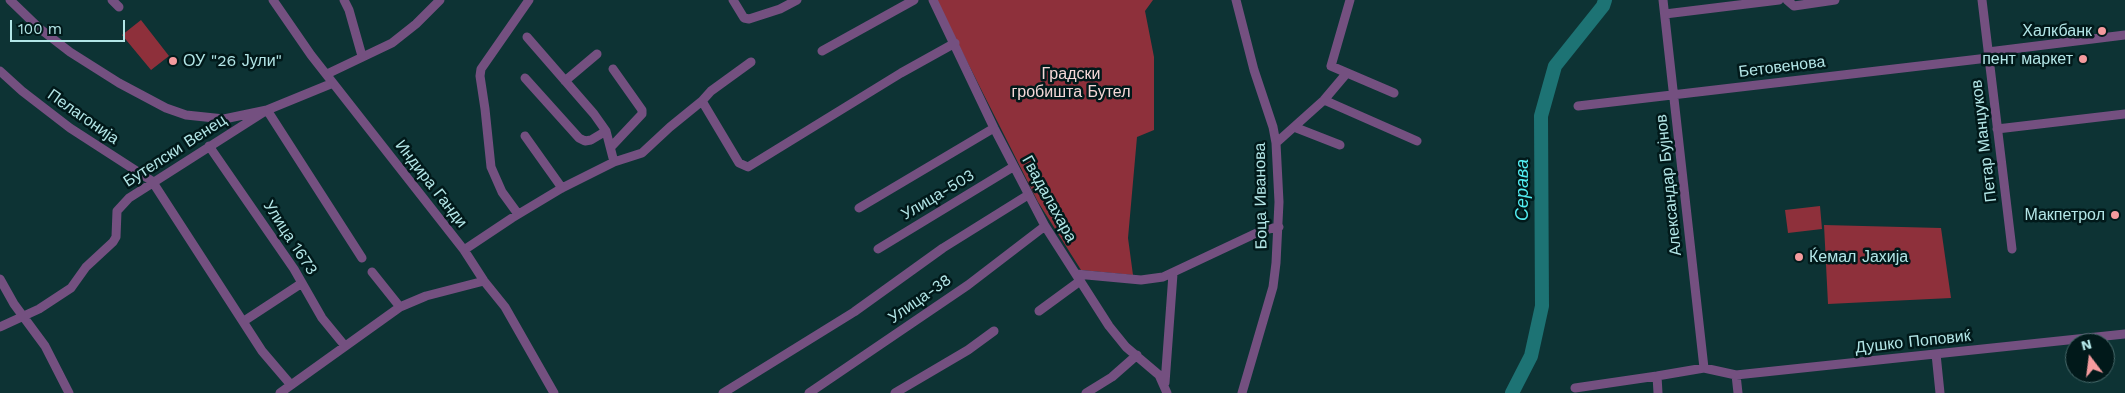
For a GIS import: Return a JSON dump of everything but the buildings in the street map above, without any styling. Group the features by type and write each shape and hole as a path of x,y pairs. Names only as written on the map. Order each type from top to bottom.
{"street":[{"path":"10,0 39,28 70,52 119,83 166,108 186,115 224,119 267,110 362,258"},
{"path":"112,0 119,7"},
{"name":"Индира Ганди","path":"273,0 333,83 464,250 484,281 510,314 554,393"},
{"path":"344,0 349,10 362,56"},
{"path":"327,74 398,38 416,24 440,0"},
{"path":"518,214 502,192 491,167 486,109 480,76 481,68 529,0"},
{"path":"733,0 744,18 749,19 780,9 797,0"},
{"path":"822,51 914,0"},
{"name":"Гвадалахара","path":"933,0 1013,167 1045,226 1109,326 1126,346 1157,373 1166,389"},
{"name":"Боца Иванова","path":"1236,0 1254,70 1276,143 1278,227 1276,263 1269,305 1242,393"},
{"path":"1350,0 1332,66 1346,74 1394,93"},
{"name":"Александар Бујнов","path":"1664,0 1704,368"},
{"path":"1665,14 1779,0"},
{"path":"1787,0 1791,6 1794,6 1835,0"},
{"name":"Петар Манџуков","path":"1982,0 2012,249"},
{"name":"Бетовенова","path":"1578,106 1988,55 2125,35"},
{"path":"527,37 566,81 606,131 614,162"},
{"path":"702,101 739,163 748,167 901,73 954,43"},
{"path":"566,81 597,54"},
{"path":"464,250 518,214 562,188 614,162 636,156 649,148 721,82 751,62"},
{"path":"611,146 642,114 642,110 613,69"},
{"name":"Пелагонија","path":"0,71 62,123 152,181"},
{"path":"1276,143 1324,100 1346,74"},
{"path":"525,78 579,138 585,141 591,140 606,131"},
{"name":"Бутелски Венец","path":"0,327 39,309 71,288 86,267 113,242 116,236 116,216 119,207 152,181 267,110 333,83"},
{"path":"1324,100 1417,141"},
{"path":"1998,129 2125,114"},
{"path":"1294,127 1340,145"},
{"path":"859,208 994,128"},
{"path":"525,136 562,188"},
{"name":"Улица 1673","path":"209,146 276,242 322,318 345,346"},
{"name":"Улица-503","path":"878,249 1013,167"},
{"path":"152,181 262,351 291,386"},
{"path":"723,393 854,312 943,248 1028,196"},
{"name":"Улица-38","path":"809,393 968,285 1045,226"},
{"path":"1039,311 1078,278 1141,280 1173,274 1250,235 1278,227"},
{"path":"372,272 400,307"},
{"path":"1166,389 1173,274"},
{"path":"0,278 14,304 46,346 70,393"},
{"path":"280,393 400,307 426,296 484,281"},
{"path":"244,321 302,283"},
{"path":"895,393 968,350 994,331"},
{"name":"Душко Поповиќ","path":"1704,368 1736,375 2125,334"},
{"path":"1936,354 1940,393"},
{"path":"1086,393 1112,377 1137,355"},
{"path":"1575,388 1704,368"},
{"path":"1736,375 1738,393"},
{"path":"1657,376 1658,393"}],"green space":[{"name":"Градски гробишта Бутел","path":"936,0 1153,0 1145,11 1154,57 1154,130 1137,137 1128,238 1133,275 1081,270 1038,202"},
{"path":"141,20 169,56 151,70 122,35"},
{"path":"1820,206 1822,229 1788,233 1785,210"},
{"path":"1824,225 1941,228 1951,298 1828,304"}],"waterway":[{"name":"Серава","path":"1512,393 1531,356 1542,306 1541,116 1555,66 1603,6 1605,0"}],"place":[{"name":"Халкбанк","path":"2102,31"},
{"name":"пент маркет","path":"2083,59"},
{"name":"ОУ \"26 Јули\"","path":"173,61"},
{"name":"Макпетрол","path":"2115,215"},
{"name":"Ќемал Јахија","path":"1799,257"}]}
